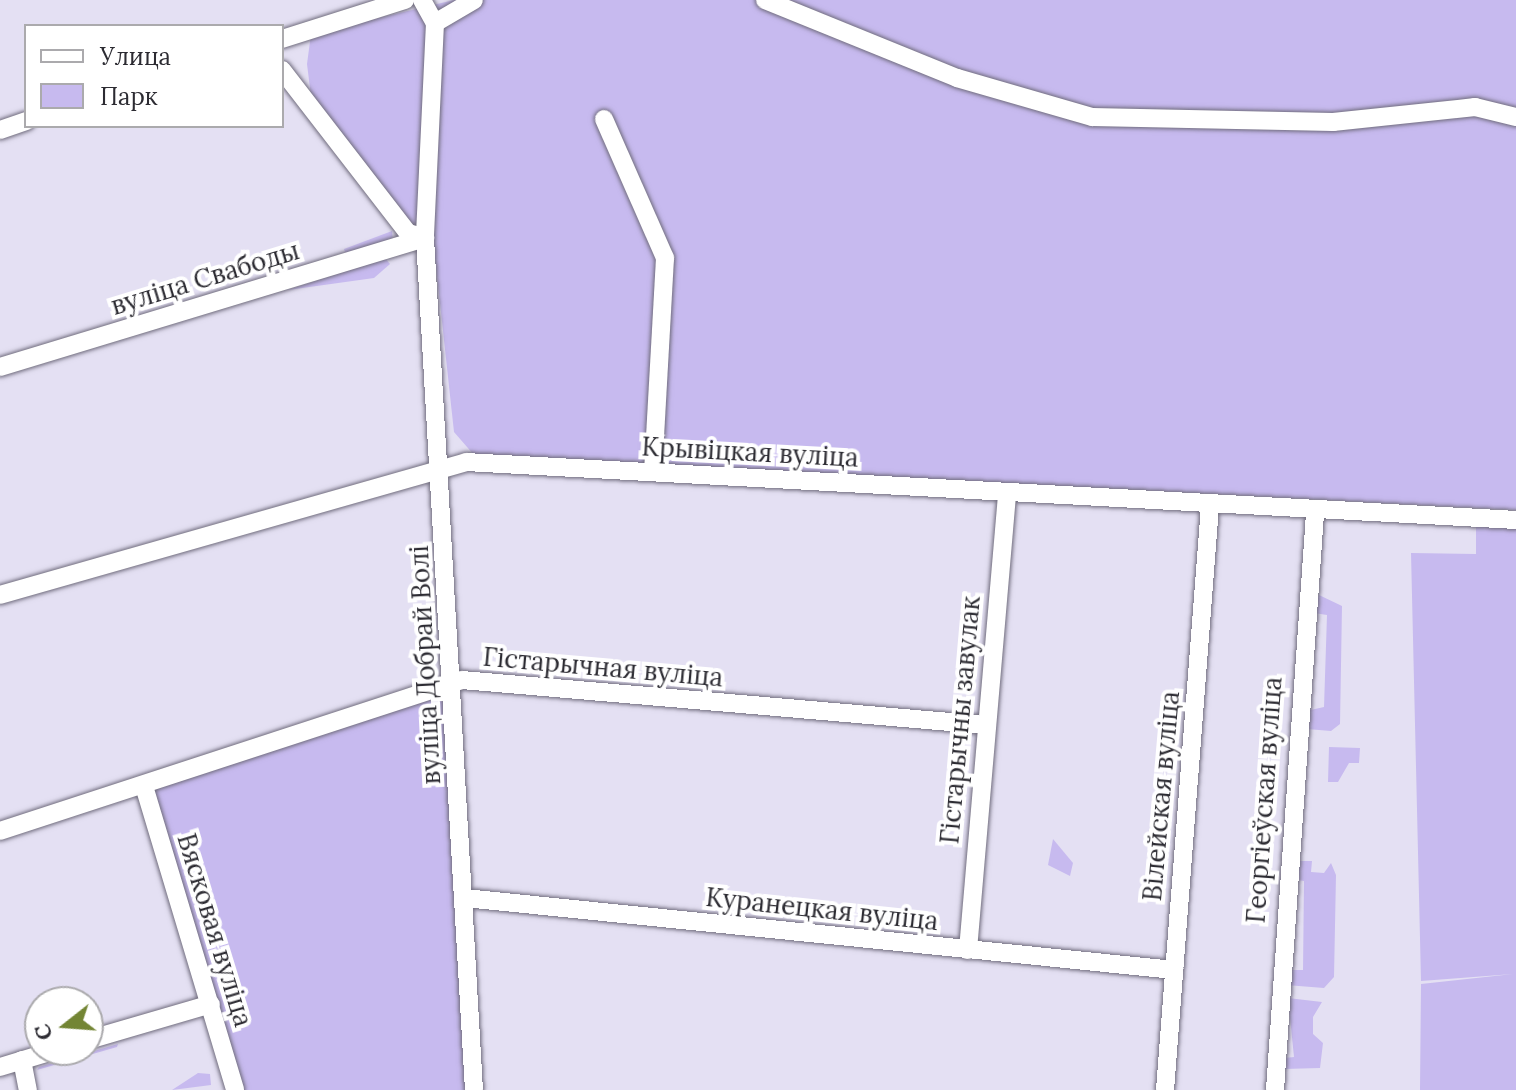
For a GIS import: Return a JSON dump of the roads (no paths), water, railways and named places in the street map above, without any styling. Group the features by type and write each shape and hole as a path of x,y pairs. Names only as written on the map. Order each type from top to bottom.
{"street":[{"path":"284,38 405,0"},
{"path":"422,0 435,23 474,0"},
{"path":"765,0 957,78 1092,117 1333,122 1478,107 1516,117"},
{"name":"вуліца Добрай Волі","path":"435,23 425,238 474,1090"},
{"path":"284,73 408,233 425,238"},
{"path":"604,119 665,258 653,471"},
{"path":"0,130 24,122"},
{"name":"вуліца Свабоды","path":"0,367 425,238"},
{"name":"Крывіцкая вуліца","path":"0,595 440,466 653,471 1315,514 1516,520"},
{"name":"Гістарычны завулак","path":"968,950 1007,494"},
{"name":"Вілейская вуліца","path":"1165,1090 1210,506"},
{"name":"Георгіеўская вуліца","path":"1275,1090 1315,514"},
{"name":"Гістарычная вуліца","path":"0,831 462,680 985,725"},
{"name":"Вясковая вуліца","path":"144,786 235,1090"},
{"name":"Куранецкая вуліца","path":"465,898 1174,970"},
{"path":"104,1035 211,1004"},
{"path":"0,1067 22,1060 28,1090"}]}
